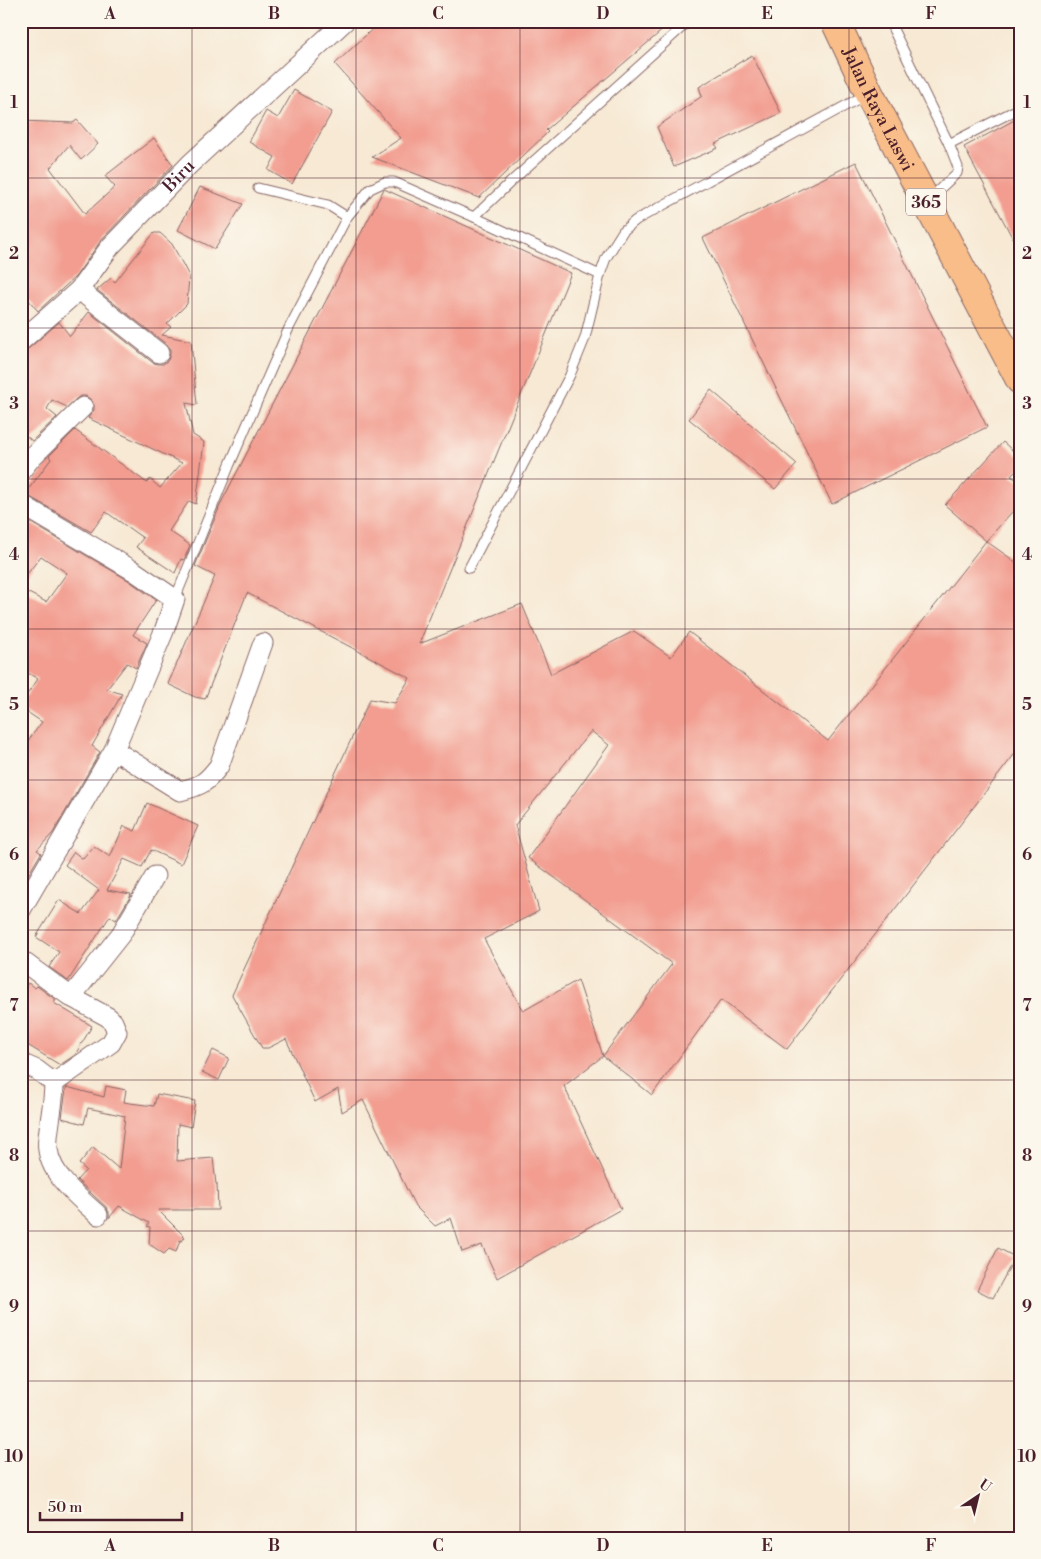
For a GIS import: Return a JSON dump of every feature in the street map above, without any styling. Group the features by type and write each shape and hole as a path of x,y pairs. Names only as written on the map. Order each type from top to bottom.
{"main road":[{"name":"Jalan Raya Laswi","path":"835,21 869,92 1020,380"}],"street":[{"name":"Biru","path":"21,341 79,290 110,247 190,164 345,21"},
{"path":"79,290 159,353"},
{"path":"21,471 32,457 83,406"},
{"path":"21,504 175,599 164,631 114,750 21,910"},
{"path":"114,750 180,791 198,787 208,780 219,766 262,643"},
{"path":"71,997 121,934 155,876"},
{"path":"21,960 71,997 108,1017 114,1022 117,1032 111,1043 54,1082"},
{"path":"21,1063 37,1070 54,1082"},
{"path":"54,1082 52,1116 47,1138 51,1161 55,1170 72,1191 98,1215"}],"lane":[{"path":"474,217 689,21"},
{"path":"889,21 949,144 958,167 957,172 926,202"},
{"path":"469,568 570,375 585,338 606,258 624,232 636,220 869,92"},
{"path":"949,144 1020,108"},
{"path":"175,599 230,464 289,328 347,217 370,189 385,182 394,182 600,275"},
{"path":"258,188 328,205 347,217"}],"building":[{"path":"381,21 673,21 546,130 548,132 479,198 372,157 401,138 335,64"},
{"path":"752,55 781,113 715,144 718,148 674,167 657,127 702,96 699,87"},
{"path":"294,90 332,112 292,184 268,170 275,157 249,142 266,111 278,118"},
{"path":"1020,117 1020,252 964,147"},
{"path":"77,120 98,144 81,160 69,145 50,168 85,214 115,187 105,176 154,138 173,165 102,239 76,276 38,311 21,291 21,121 73,123"},
{"path":"856,162 987,427 832,504 703,238"},
{"path":"200,187 243,204 215,249 178,230"},
{"path":"384,189 571,273 419,644 522,604 551,674 634,631 671,657 689,632 828,741 986,541 1020,565 1020,747 787,1049 721,1000 652,1095 603,1056 564,1086 621,1209 497,1278 482,1245 462,1252 451,1218 435,1226 415,1206 363,1100 342,1112 338,1089 315,1102 286,1039 268,1048 262,1048 232,995 370,699 395,703 410,678 247,593 205,699 195,697 168,684 215,576 195,566 222,501","holes":["591,731 609,745 528,858 672,964 603,1056 578,980 523,1011 484,939 539,911 515,825"]},
{"path":"154,233 160,233 172,244 189,276 187,304 167,324 171,327 162,335 191,341 197,405 186,403 193,435 204,442 196,504 189,501 169,531 190,545 184,560 181,559 175,573 136,547 143,538 106,512 91,532 25,494 51,459 49,456 75,430 147,483 150,479 160,488 182,463 88,418 94,410 94,405 86,396 80,396 67,407 52,400 47,409 57,417 32,441 21,431 21,352 28,349 59,322 70,336 89,312 152,362 163,364 168,360 170,349 166,344 97,290 111,278 115,282"},
{"path":"711,390 797,464 775,489 689,419"},
{"path":"1003,442 1020,457 1020,467 1011,476 1020,482 1020,503 986,541 945,505"},
{"path":"21,517 128,580 156,600 133,635 147,643 136,668 127,663 107,689 122,694 92,746 100,752 53,833 37,850 41,853 21,887 21,750 42,722 21,708 21,703 38,679 21,669 21,589 46,602 67,573 41,556 21,582"},
{"path":"147,803 198,826 181,864 151,850 142,867 124,859 107,890 131,894 130,897 116,920 110,916 68,981 49,967 59,952 36,937 59,900 81,914 99,890 65,865 74,852 83,859 94,846 110,857 124,826 135,831"},
{"path":"28,983 35,988 37,986 56,1000 54,1003 92,1026 75,1055 60,1065 21,1041 21,993"},
{"path":"213,1050 229,1058 219,1080 202,1072"},
{"path":"106,1086 126,1090 124,1102 154,1106 157,1094 195,1101 191,1127 178,1124 177,1161 213,1158 218,1210 158,1210 185,1237 182,1241 180,1240 176,1252 169,1249 164,1254 149,1244 150,1227 147,1226 149,1223 119,1206 109,1218 109,1212 106,1207 77,1180 86,1170 79,1164 93,1147 119,1169 125,1116 88,1108 84,1124 62,1118 66,1089 67,1087 104,1097"},
{"path":"998,1248 1015,1257 993,1298 977,1290"}]}
